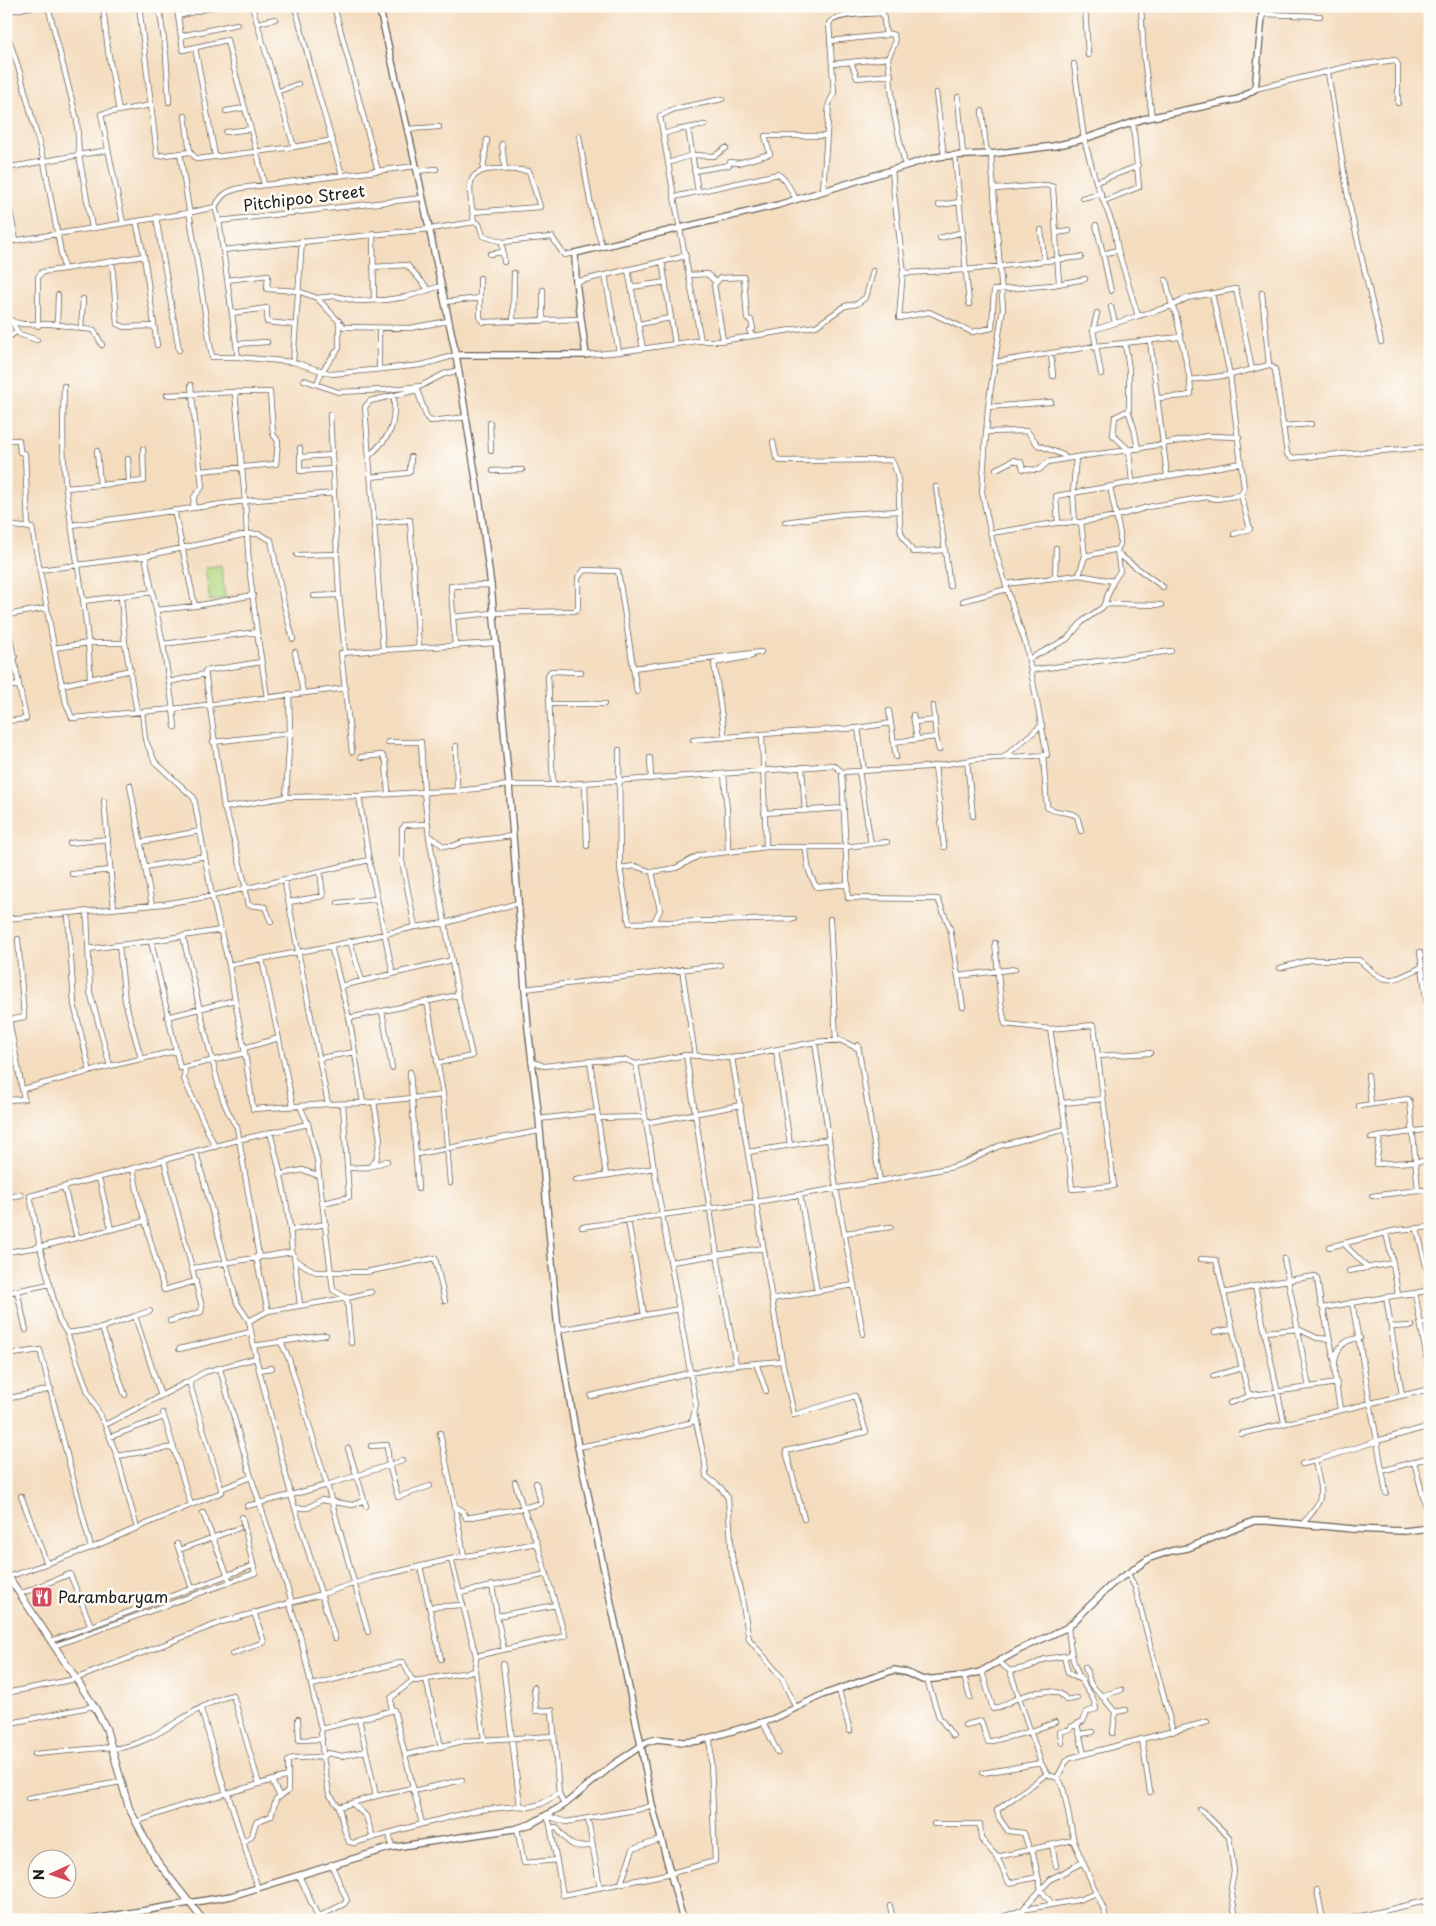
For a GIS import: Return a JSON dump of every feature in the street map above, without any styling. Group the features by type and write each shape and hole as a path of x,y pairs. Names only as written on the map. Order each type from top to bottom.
{"main road":[{"path":"7,1575 94,1706 106,1728 121,1782 136,1822 157,1860 202,1920"}],"street":[{"path":"6,12 34,6"},
{"path":"48,6 77,120 79,155 92,228"},
{"path":"103,6 119,111"},
{"path":"139,6 156,156 190,152"},
{"path":"159,6 166,54 169,102"},
{"path":"177,6 183,50 227,40 244,108 258,151 264,185"},
{"path":"178,16 215,6"},
{"path":"252,6 279,91 294,147"},
{"path":"296,6 314,79 342,175"},
{"path":"334,6 378,171"},
{"path":"379,6 430,228 459,370 491,585 531,1062 539,1119 558,1330 578,1447 642,1745 652,1805 672,1873 683,1920"},
{"path":"882,6 886,33"},
{"path":"1085,6 1088,55"},
{"path":"1141,6 1144,58 1152,117"},
{"path":"1256,89 1264,6"},
{"path":"824,191 829,103 834,93 829,23 832,19 883,13"},
{"path":"1263,14 1320,16"},
{"path":"258,23 275,19"},
{"path":"181,36 237,24"},
{"path":"6,30 21,76 44,162 64,269"},
{"path":"830,41 882,36 886,35 886,33"},
{"path":"886,33 894,35 895,43 888,58 894,114 905,165"},
{"path":"195,47 215,156"},
{"path":"832,64 888,58"},
{"path":"223,250 474,222 479,224 483,236 502,242 552,237 564,255 796,199 905,165 944,156 991,154 1054,146 1084,139 1133,122 1239,99 1256,89 1328,73 1350,66 1395,60 1398,65 1398,103"},
{"path":"851,62 857,78 891,75"},
{"path":"1074,64 1084,139 1096,182 1114,228 1118,250 1138,316"},
{"path":"1328,73 1349,203 1381,342"},
{"path":"279,91 298,84"},
{"path":"936,94 944,156"},
{"path":"958,97 963,155"},
{"path":"701,341 660,116 674,108 722,99"},
{"path":"123,223 101,114 151,106"},
{"path":"226,111 244,108"},
{"path":"982,111 986,148 991,154 995,189 1003,308 988,407 982,492 1005,584 1026,645 1032,670 1046,755 1044,756 1047,806 1052,811 1072,813 1077,816 1080,831"},
{"path":"185,116 190,152 196,159 294,147 333,140"},
{"path":"1104,201 1139,187 1133,122"},
{"path":"663,134 705,125"},
{"path":"408,129 439,127"},
{"path":"688,128 698,192"},
{"path":"226,132 251,129"},
{"path":"579,136 591,207 602,246"},
{"path":"694,170 715,168 729,165 730,162 738,163 770,154 765,136 827,136"},
{"path":"483,169 487,140"},
{"path":"502,144 505,170"},
{"path":"668,163 692,155 714,156 726,148"},
{"path":"6,168 108,150"},
{"path":"180,153 212,357 238,357 293,362 332,374 422,365 456,355 586,355 723,340 816,326 845,306 857,304 866,297 873,270"},
{"path":"955,155 969,304"},
{"path":"714,156 715,168"},
{"path":"1096,182 1138,166"},
{"path":"238,357 216,207 226,191 378,171 436,169"},
{"path":"473,212 540,207 529,171 483,169 475,175 471,183 473,212 474,222"},
{"path":"892,170 902,270 899,318 929,312 972,332 992,328 994,290 1085,280"},
{"path":"674,197 778,174 786,180 796,199"},
{"path":"995,189 1046,185 1053,187 1059,284"},
{"path":"6,190 16,241"},
{"path":"1082,198 1101,192"},
{"name":"Pitchipoo Street","path":"218,221 422,198"},
{"path":"939,206 960,202"},
{"path":"6,242 216,207"},
{"path":"156,217 179,350"},
{"path":"136,220 144,256 157,345"},
{"path":"1096,225 1111,291"},
{"path":"1041,230 1044,261"},
{"path":"1056,233 1069,231"},
{"path":"940,238 963,232"},
{"path":"373,234 374,300"},
{"path":"293,362 302,241"},
{"path":"502,242 504,262"},
{"path":"1102,254 1118,250"},
{"path":"490,254 503,252"},
{"path":"575,253 576,282 586,355"},
{"path":"38,326 38,276 42,272 144,256"},
{"path":"576,282 686,256"},
{"path":"902,270 904,273 909,274 966,270 1081,257"},
{"path":"112,261 117,324 125,327 154,326"},
{"path":"662,261 674,344"},
{"path":"374,267 407,264 429,290"},
{"path":"628,270 644,349"},
{"path":"513,322 514,273"},
{"path":"689,275 707,274 716,282"},
{"path":"227,280 268,275 267,289 298,291 317,298 344,327 410,328 448,321"},
{"path":"604,275 619,352"},
{"path":"723,340 714,285 720,278 744,277 747,320 751,320 753,325 753,329 750,330 751,336"},
{"path":"480,278 480,318 483,322 581,320"},
{"path":"1158,398 1191,394 1190,380 1166,280"},
{"path":"632,287 666,282"},
{"path":"317,298 335,296 357,301 374,300 406,296 441,286"},
{"path":"1093,330 1172,306 1187,298 1236,289 1252,370"},
{"path":"543,290 544,321"},
{"path":"1262,293 1269,365"},
{"path":"1212,294 1230,375 1244,488 1240,495 1250,529 1234,534"},
{"path":"57,325 58,295"},
{"path":"445,302 480,298"},
{"path":"81,329 83,299"},
{"path":"1111,307 1116,323"},
{"path":"232,313 268,308 267,322 296,325"},
{"path":"1097,313 1093,330 1101,374"},
{"path":"6,317 12,322 19,334 37,340"},
{"path":"639,324 670,318"},
{"path":"317,384 322,371 339,348 339,321"},
{"path":"12,322 38,326 50,324 94,330 102,345"},
{"path":"379,328 379,369"},
{"path":"6,337 17,331"},
{"path":"995,362 1096,346 1180,336"},
{"path":"1150,341 1168,475"},
{"path":"236,344 267,342"},
{"path":"1125,344 1129,370 1128,410 1138,449"},
{"path":"1051,354 1053,376"},
{"path":"1190,380 1230,375 1269,365"},
{"path":"1269,365 1275,369 1277,376 1286,454 1291,458 1430,447"},
{"path":"383,650 365,407 370,401 417,390 444,374 459,370"},
{"path":"304,380 338,392 421,386"},
{"path":"191,385 202,487 194,497 193,508"},
{"path":"64,386 63,445 66,488 89,643 90,679"},
{"path":"417,390 427,418 431,422 467,417"},
{"path":"235,392 253,596 267,697"},
{"path":"167,395 270,392 273,434 278,441 276,464 200,472"},
{"path":"369,456 383,443 394,422 394,396"},
{"path":"988,407 1051,402"},
{"path":"1128,410 1116,417 1113,435 1129,450 1132,482"},
{"path":"330,414 339,595 345,653"},
{"path":"490,423 491,450"},
{"path":"1283,426 1311,424"},
{"path":"987,432 1027,431 1038,445 1063,455 1065,458"},
{"path":"996,469 1014,460 1021,462 1023,469 1039,470 1048,462 1065,458 1138,449 1206,436 1239,437"},
{"path":"6,440 19,440 20,452 25,454 28,527"},
{"path":"774,442 776,457 780,461 891,460 894,464 902,533 913,552 945,550"},
{"path":"300,448 300,471 333,469"},
{"path":"66,488 144,481 143,449"},
{"path":"97,451 100,485"},
{"path":"300,457 332,455"},
{"path":"370,477 408,473 410,471 411,457"},
{"path":"1075,523 1073,493 1076,457"},
{"path":"128,459 129,482"},
{"path":"1058,523 1056,496 1241,463"},
{"path":"493,471 522,470"},
{"path":"1029,659 1067,638 1083,621 1103,607 1113,581 1120,571 1118,552 1120,539 1110,487"},
{"path":"936,488 950,586"},
{"path":"72,525 246,500 334,493"},
{"path":"991,533 1058,523 1075,523 1117,516 1148,507 1207,497 1216,499 1240,495"},
{"path":"174,510 195,606"},
{"path":"785,522 843,514 900,511"},
{"path":"374,523 410,520 419,648"},
{"path":"1079,575 1085,556 1080,522"},
{"path":"6,525 32,528 54,648 66,703 72,718 173,709 346,688"},
{"path":"40,570 145,556 247,534 259,534 271,540 293,639"},
{"path":"1055,578 1056,548"},
{"path":"1085,556 1118,552 1164,588"},
{"path":"297,555 337,554"},
{"path":"145,556 163,644 175,727"},
{"path":"453,617 574,611 578,609 578,578 584,570 618,571 637,692"},
{"path":"1005,584 1079,575 1113,581"},
{"path":"455,646 451,586 491,585"},
{"path":"963,601 1007,589"},
{"path":"82,601 153,592"},
{"path":"314,596 339,595"},
{"path":"121,596 125,643 145,739 156,762 194,798 212,896 229,966 245,1050 253,1109 363,1103 443,1095"},
{"path":"156,610 195,606 253,596"},
{"path":"1104,604 1161,605"},
{"path":"6,721 26,718 6,614 46,608"},
{"path":"163,644 257,632"},
{"path":"54,648 89,643 125,643"},
{"path":"352,752 341,653 496,643"},
{"path":"1032,670 1171,651"},
{"path":"295,652 304,692"},
{"path":"633,668 761,652"},
{"path":"725,738 714,663 752,656"},
{"path":"6,658 14,657"},
{"path":"169,682 205,674 205,671 262,662"},
{"path":"62,685 131,670"},
{"path":"553,785 549,672 581,672"},
{"path":"205,674 213,742 224,808 229,821 248,905 265,907 270,922"},
{"path":"6,686 19,685"},
{"path":"286,797 290,733 289,694"},
{"path":"549,704 604,704"},
{"path":"933,706 939,750"},
{"path":"889,711 896,757"},
{"path":"914,714 917,739"},
{"path":"914,722 935,720"},
{"path":"693,740 891,724"},
{"path":"1003,758 1042,726"},
{"path":"858,728 861,771 871,844"},
{"path":"213,742 290,733"},
{"path":"762,734 766,847"},
{"path":"894,742 936,737"},
{"path":"388,742 421,742 429,835 458,995 472,1056 438,1063"},
{"path":"456,746 457,791"},
{"path":"619,750 620,868 629,924 794,919"},
{"path":"362,757 382,755 386,761 388,794"},
{"path":"224,808 286,797 359,796 457,791 509,785 553,785 620,781 834,765 842,772 861,771 1044,756"},
{"path":"650,758 651,779"},
{"path":"967,761 973,816"},
{"path":"935,766 944,847"},
{"path":"802,768 805,811"},
{"path":"842,772 848,898 938,899 950,928 963,1006"},
{"path":"724,774 728,852"},
{"path":"585,783 587,846"},
{"path":"130,785 152,905"},
{"path":"359,796 376,899 393,974"},
{"path":"104,801 114,909"},
{"path":"764,814 844,808"},
{"path":"415,927 402,861 402,829 405,826 428,824"},
{"path":"141,842 200,831"},
{"path":"429,835 443,846 512,836"},
{"path":"70,843 108,838"},
{"path":"620,868 635,866 652,872 676,868 700,855 766,847 806,848 888,842"},
{"path":"806,848 807,864 811,879 817,887 848,884"},
{"path":"145,867 205,856"},
{"path":"6,918 87,912 212,896 369,860"},
{"path":"72,874 110,870"},
{"path":"289,902 323,896 320,871"},
{"path":"652,872 660,910 654,922"},
{"path":"284,880 328,1104"},
{"path":"338,903 376,899"},
{"path":"229,966 415,927 445,923 518,904"},
{"path":"87,912 90,992 110,1066"},
{"path":"68,914 74,1004 90,1072"},
{"path":"830,919 836,1041"},
{"path":"88,949 221,930"},
{"path":"183,936 224,1107 237,1127 268,1310"},
{"path":"6,1100 24,1099 9,1020 24,1017 18,939"},
{"path":"151,941 180,1068 212,1061 279,1038"},
{"path":"350,942 362,982"},
{"path":"995,943 997,972 1005,1024 1050,1029 1094,1025 1114,1186 1072,1189 1066,1128 1050,1029"},
{"path":"119,945 125,1001 141,1058"},
{"path":"331,946 349,1018 363,1103"},
{"path":"1420,952 1428,995 1430,1027"},
{"path":"262,959 293,1106"},
{"path":"341,986 452,960"},
{"path":"1280,968 1310,960 1359,960 1379,978 1395,979 1422,967"},
{"path":"525,989 720,964"},
{"path":"682,969 695,1056"},
{"path":"958,976 1015,970"},
{"path":"349,1018 458,995"},
{"path":"168,1017 235,1000"},
{"path":"427,1001 443,1095 450,1183"},
{"path":"382,1011 392,1068"},
{"path":"531,1062 544,1066 590,1061 626,1060 636,1064 686,1055 732,1058 815,1042 840,1040 858,1047 880,1181"},
{"path":"815,1042 836,1188 862,1334"},
{"path":"776,1050 790,1145"},
{"path":"23,1089 141,1058 176,1051"},
{"path":"320,1058 355,1052"},
{"path":"1098,1056 1150,1053"},
{"path":"686,1055 709,1208 736,1365"},
{"path":"732,1058 782,1361 794,1415 855,1396 866,1432 786,1451 804,1519"},
{"path":"590,1061 606,1175"},
{"path":"578,1447 643,1435 692,1422 696,1405 636,1064"},
{"path":"185,1067 184,1079 215,1147"},
{"path":"410,1072 418,1189"},
{"path":"1368,1075 1371,1104"},
{"path":"1062,1103 1103,1099"},
{"path":"1359,1106 1408,1099 1414,1132 1418,1190"},
{"path":"369,1166 376,1161 380,1139 374,1102"},
{"path":"323,1203 349,1197 342,1104"},
{"path":"646,1123 741,1105"},
{"path":"300,1106 308,1124 319,1176 334,1290 347,1298"},
{"path":"539,1119 597,1112"},
{"path":"598,1118 645,1117"},
{"path":"137,1528 110,1437 88,1392 67,1334 59,1320 40,1247 30,1196 238,1140 308,1124"},
{"path":"582,1227 756,1202 953,1167 969,1162 999,1146 1066,1128"},
{"path":"1371,1138 1430,1129"},
{"path":"417,1154 539,1131"},
{"path":"270,1132 282,1174 300,1305"},
{"path":"1380,1137 1376,1164 1427,1162"},
{"path":"748,1152 829,1139"},
{"path":"196,1152 227,1262 236,1303 249,1321 253,1346 291,1495 335,1640"},
{"path":"164,1160 202,1307 201,1312 170,1321"},
{"path":"347,1168 369,1166 388,1161"},
{"path":"133,1168 140,1205 164,1290 196,1281"},
{"path":"576,1180 655,1168"},
{"path":"282,1174 303,1170 319,1176"},
{"path":"98,1178 111,1229"},
{"path":"64,1187 77,1238"},
{"path":"1372,1196 1430,1190"},
{"path":"800,1194 817,1291"},
{"path":"6,1197 21,1195"},
{"path":"628,1220 644,1315"},
{"path":"6,1252 40,1247 145,1221"},
{"path":"291,1230 326,1224"},
{"path":"844,1234 891,1227"},
{"path":"1329,1247 1386,1233 1430,1227"},
{"path":"1417,1228 1430,1282"},
{"path":"1386,1233 1398,1295"},
{"path":"1344,1244 1368,1268"},
{"path":"671,1262 763,1248"},
{"path":"193,1268 292,1252"},
{"path":"295,1260 316,1272 366,1272 435,1258 445,1301"},
{"path":"1201,1258 1216,1260 1248,1393 1254,1395"},
{"path":"1284,1260 1309,1387"},
{"path":"1349,1271 1393,1263"},
{"path":"1224,1293 1288,1280 1316,1277 1334,1359 1340,1409"},
{"path":"6,1293 50,1284"},
{"path":"772,1299 854,1285"},
{"path":"1255,1286 1284,1422"},
{"path":"1323,1308 1430,1290"},
{"path":"17,1291 26,1330"},
{"path":"249,1321 268,1310 347,1298 371,1292"},
{"path":"1415,1292 1428,1355 1430,1378"},
{"path":"1386,1297 1402,1394"},
{"path":"347,1298 351,1343"},
{"path":"1352,1302 1360,1338 1386,1493"},
{"path":"558,1330 679,1309"},
{"path":"67,1334 102,1328 150,1311"},
{"path":"135,1316 161,1396"},
{"path":"1421,1324 1430,1321"},
{"path":"1391,1327 1412,1326"},
{"path":"102,1328 125,1395"},
{"path":"1265,1332 1298,1328 1317,1338 1330,1339"},
{"path":"1215,1332 1232,1329"},
{"path":"179,1349 251,1332"},
{"path":"253,1346 326,1335"},
{"path":"1334,1359 1342,1345 1360,1338"},
{"path":"281,1342 289,1359 327,1485 368,1632"},
{"path":"6,1355 40,1350 91,1548"},
{"path":"105,1425 205,1372 256,1358"},
{"path":"591,1396 689,1373 736,1365 782,1361"},
{"path":"756,1363 766,1391"},
{"path":"259,1370 272,1368"},
{"path":"1213,1376 1242,1368"},
{"path":"220,1369 300,1635 321,1729 329,1794 339,1807 344,1829 350,1842 354,1844 478,1810 520,1806 529,1807 541,1804 559,1793"},
{"path":"189,1381 222,1489"},
{"path":"1230,1403 1254,1395 1337,1383"},
{"path":"6,1399 51,1389"},
{"path":"1241,1434 1284,1422 1430,1389"},
{"path":"694,1412 705,1462 706,1476 721,1488 728,1498 732,1556 749,1639 782,1678 796,1708"},
{"path":"110,1437 164,1415 191,1505"},
{"path":"1302,1464 1430,1426"},
{"path":"440,1433 464,1556"},
{"path":"371,1446 387,1445 389,1465 398,1497 430,1486"},
{"path":"117,1456 174,1447"},
{"path":"348,1448 366,1506"},
{"path":"1382,1471 1430,1457"},
{"path":"247,1506 327,1485 402,1461"},
{"path":"1302,1524 1316,1510 1319,1501 1320,1489 1315,1461"},
{"path":"1414,1462 1426,1507"},
{"path":"7,1575 48,1564 91,1548 222,1492 222,1489 251,1477"},
{"path":"476,1656 565,1636 537,1542 523,1508 516,1482"},
{"path":"455,1506 463,1511 466,1518 541,1503 536,1483"},
{"path":"21,1496 48,1564"},
{"path":"296,1508 308,1508 321,1500 353,1505 364,1500"},
{"path":"203,1513 230,1582"},
{"path":"52,1643 255,1572 242,1517"},
{"path":"88,1920 129,1917 258,1889 331,1864 392,1847 517,1828 547,1816 564,1805 614,1764 648,1742 657,1739 684,1742 710,1737 763,1722 822,1695 894,1670 927,1680 964,1676 982,1671 1019,1650 1068,1627 1112,1584 1150,1558 1188,1548 1254,1522 1268,1521 1404,1531 1430,1528"},
{"path":"179,1550 239,1528"},
{"path":"6,1693 76,1679 214,1625 355,1583 464,1556 537,1542"},
{"path":"177,1544 194,1594"},
{"path":"451,1559 476,1656 475,1671 484,1739"},
{"path":"52,1643 192,1587 252,1566"},
{"path":"420,1566 441,1659"},
{"path":"20,1594 70,1574 92,1626"},
{"path":"460,1593 547,1574"},
{"path":"1128,1574 1135,1586 1173,1732"},
{"path":"492,1585 504,1650"},
{"path":"429,1607 463,1605"},
{"path":"497,1616 556,1605"},
{"path":"232,1654 264,1642 264,1637 254,1612"},
{"path":"1062,1743 1060,1732 1070,1729 1083,1721 1087,1712 1096,1709 1094,1698 1081,1680 1071,1655 1068,1627"},
{"path":"1010,1671 1030,1667 1045,1659 1071,1655"},
{"path":"1064,1656 1068,1673 1081,1680"},
{"path":"312,1685 403,1662 413,1680"},
{"path":"999,1662 1010,1671 1030,1732 1047,1774 1057,1778 1061,1783 1073,1840 1097,1892 1106,1920"},
{"path":"503,1664 520,1806"},
{"path":"1085,1667 1091,1686 1115,1712 1113,1733"},
{"path":"391,1710 391,1698 413,1680 475,1671"},
{"path":"982,1671 993,1709 1029,1694 1056,1692 1061,1693 1066,1700 1077,1698"},
{"path":"964,1676 970,1698"},
{"path":"426,1679 441,1747"},
{"path":"927,1680 938,1717 953,1736"},
{"path":"534,1687 536,1711 552,1710 559,1793 564,1805"},
{"path":"839,1690 850,1731"},
{"path":"1094,1698 1121,1690"},
{"path":"35,1754 134,1745 201,1709 233,1696 259,1784"},
{"path":"6,1724 94,1706"},
{"path":"201,1709 258,1889"},
{"path":"321,1729 391,1710"},
{"path":"391,1710 394,1710 422,1824"},
{"path":"1115,1712 1126,1710"},
{"path":"298,1719 299,1740 322,1739"},
{"path":"359,1719 376,1796"},
{"path":"964,1724 981,1721 988,1742 1030,1732 1056,1722"},
{"path":"763,1722 778,1753"},
{"path":"1057,1778 1070,1758 1207,1722"},
{"path":"1077,1724 1084,1754"},
{"path":"1080,1734 1094,1732"},
{"path":"404,1754 463,1741 554,1736"},
{"path":"547,1816 551,1828 563,1895 672,1873 716,1861 710,1737"},
{"path":"1142,1740 1150,1792"},
{"path":"243,1843 252,1835 256,1822 271,1816 274,1803 288,1791 288,1761 292,1758 323,1757 328,1753 342,1756 366,1751"},
{"path":"983,1773 1041,1762"},
{"path":"1047,1774 997,1810 999,1818 1008,1830 1024,1833 1041,1890 1052,1904"},
{"path":"136,1822 181,1806 288,1776"},
{"path":"339,1807 376,1796 462,1780"},
{"path":"272,1781 280,1797"},
{"path":"28,1798 121,1782"},
{"path":"352,1803 366,1816 373,1838"},
{"path":"547,1816 566,1822 652,1805"},
{"path":"1200,1809 1229,1837 1234,1871 1231,1888 1236,1920"},
{"path":"588,1819 600,1888"},
{"path":"934,1824 980,1824 981,1839 997,1857 1009,1883 1038,1877"},
{"path":"551,1828 556,1827 569,1844 579,1848 592,1845"},
{"path":"517,1828 524,1863 557,1860"},
{"path":"389,1833 392,1847"},
{"path":"621,1883 633,1849 662,1839"},
{"path":"997,1857 1073,1840"},
{"path":"1052,1845 1056,1866"},
{"path":"1022,1910 1051,1879 1083,1862"},
{"path":"312,1920 344,1904 347,1900 331,1864"},
{"path":"299,1875 318,1917"},
{"path":"1317,1890 1323,1920"},
{"path":"994,1920 1022,1910 1078,1900 1097,1892"},
{"path":"1344,1920 1430,1900"},
{"path":"890,1906 893,1920"},
{"path":"1022,1910 1025,1920"}],"green space":[{"path":"221,565 225,598 210,601 205,568"}],"place":[{"name":"Parambaryam","path":"42,1597"}]}
